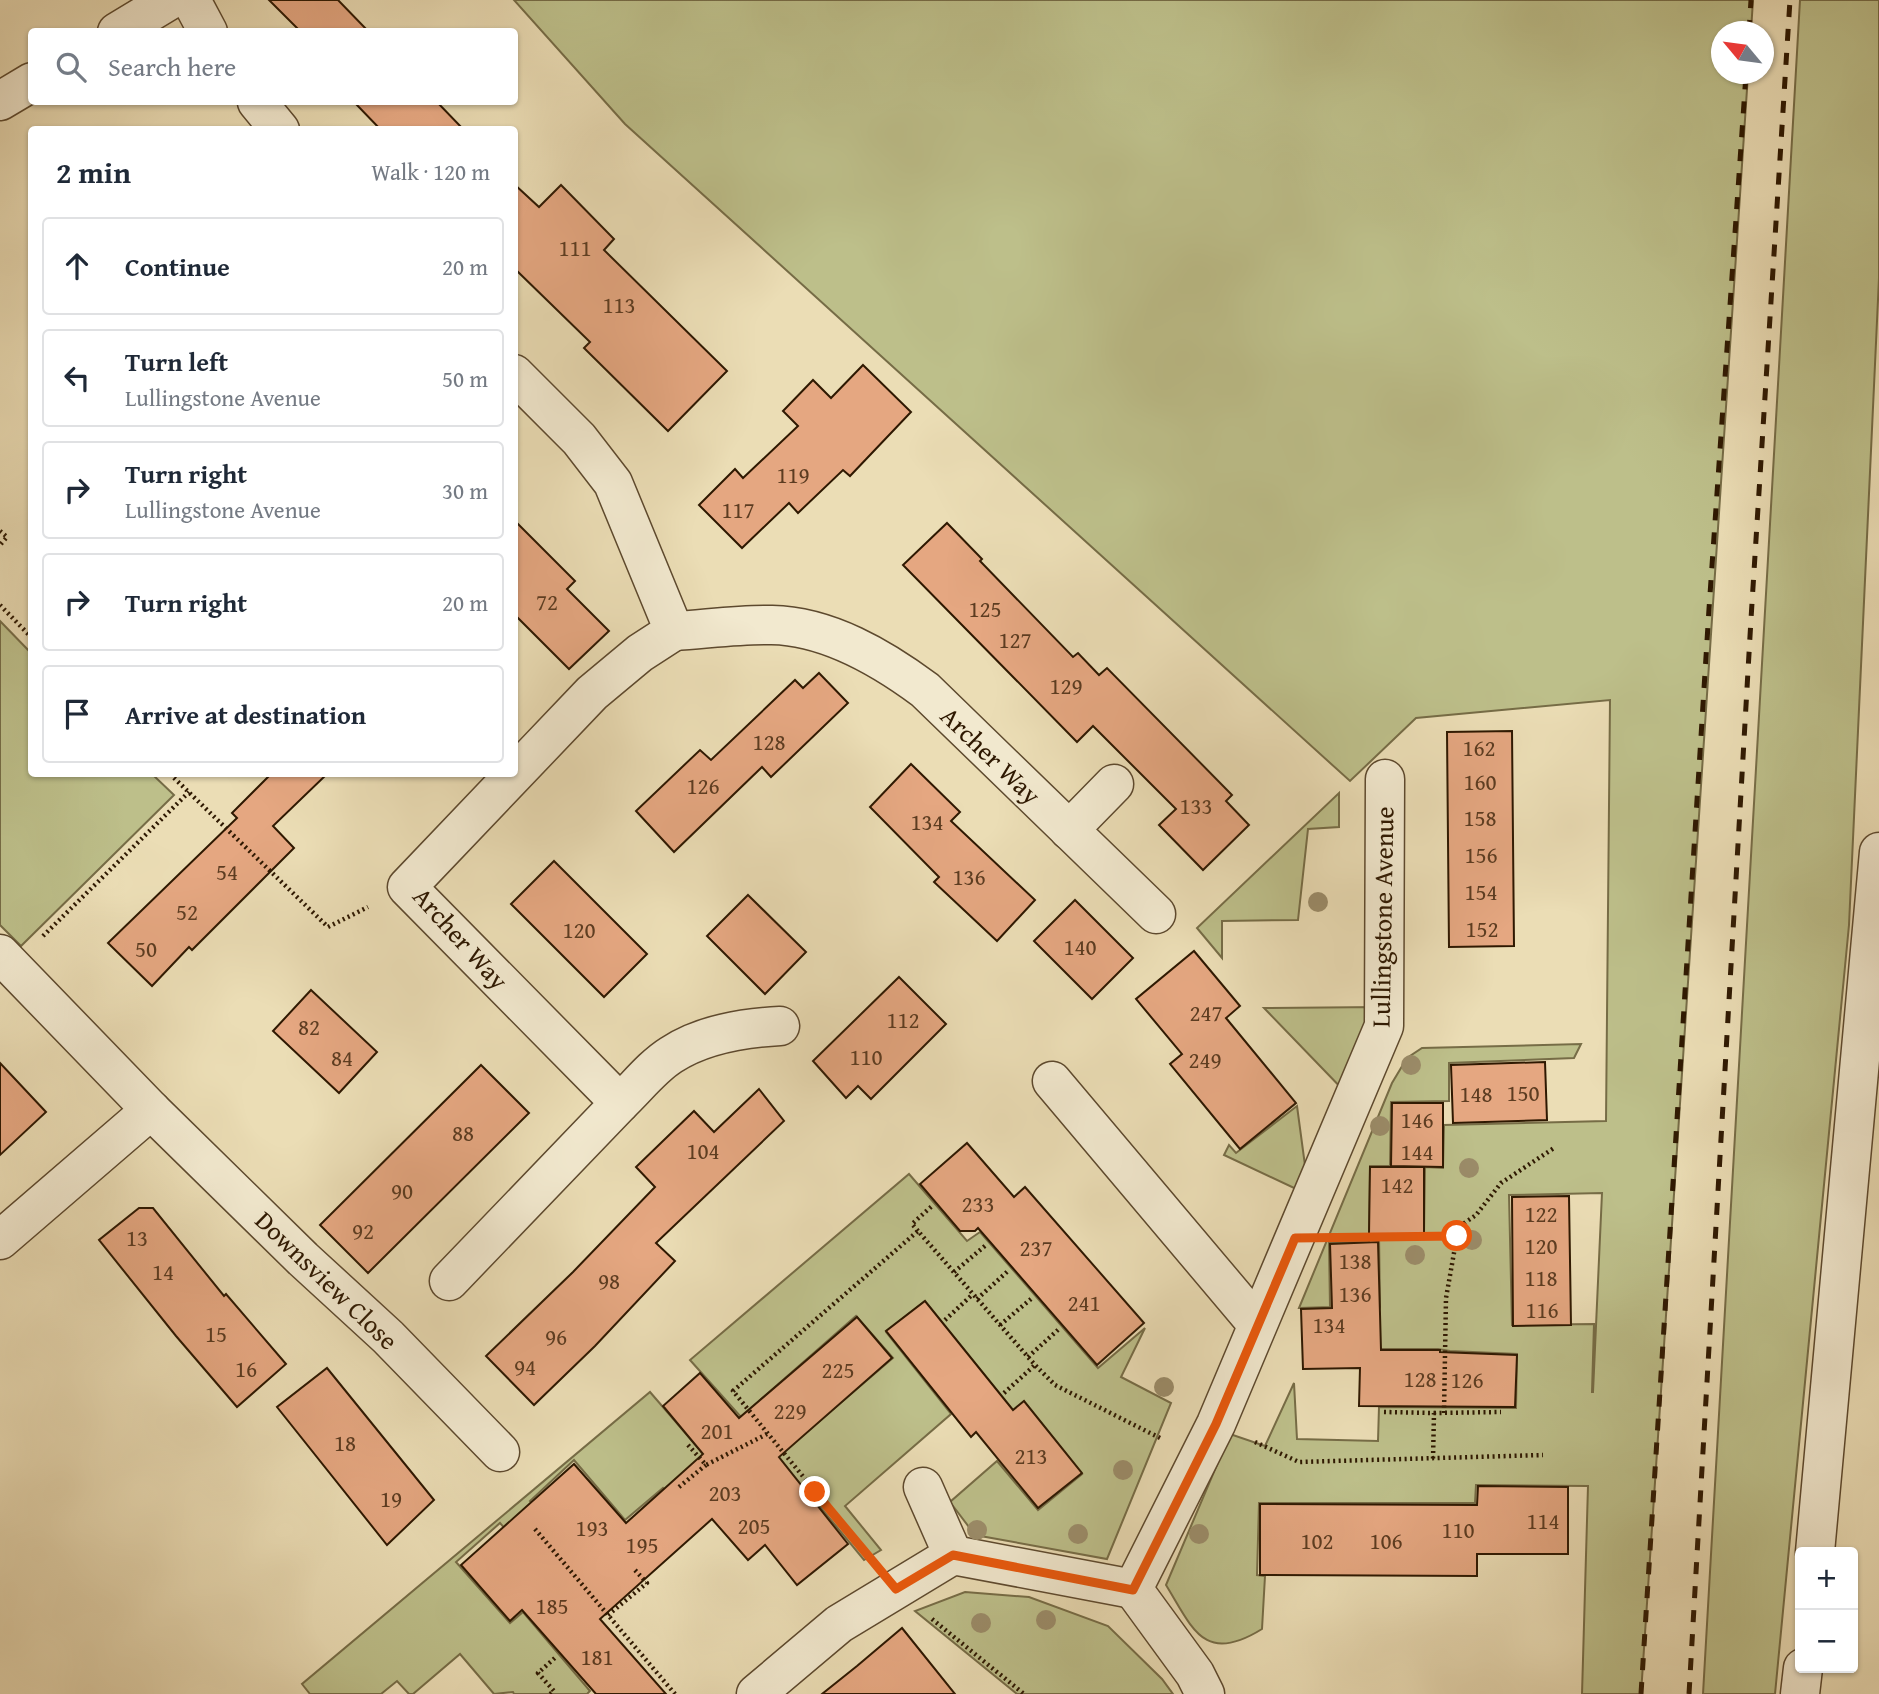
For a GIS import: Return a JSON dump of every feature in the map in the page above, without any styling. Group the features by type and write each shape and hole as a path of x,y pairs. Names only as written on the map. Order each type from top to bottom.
{"street":[{"path":"124,28 170,0"},
{"path":"191,0 206,28"},
{"path":"0,101 28,84"},
{"path":"259,105 277,126"},
{"path":"518,378 579,439 613,483 674,631"},
{"name":"Archer Way","path":"518,771 592,693 640,653 674,631 774,625 819,634 859,648 889,664 925,690 1156,914"},
{"name":"Archer Way","path":"512,777 407,887 620,1104"},
{"name":"Lullingstone Avenue","path":"1133,1590 1216,1424 1384,1026 1385,779"},
{"path":"1069,830 1114,784"},
{"path":"1815,1547 1879,852"},
{"name":"Downsview Close","path":"6,960 151,1110 303,1259 388,1337 500,1452"},
{"path":"449,1281 669,1056 696,1042 723,1034 753,1027 780,1026"},
{"path":"1052,1081 1257,1324"},
{"path":"0,1240 151,1110"},
{"path":"923,1487 953,1555"},
{"path":"756,1694 838,1624 953,1555 1133,1590 1195,1674 1205,1694"},
{"path":"1800,1694 1802,1673"}],"path":[{"path":"0,531 7,537 0,545"},
{"path":"0,606 28,634"},
{"path":"173,777 328,927 407,887"},
{"path":"6,960 190,792"},
{"path":"1444,1413 1446,1298 1457,1236 1463,1224 1476,1215 1501,1183 1554,1148"},
{"path":"932,1206 912,1224 1055,1385 1199,1458"},
{"path":"918,1231 733,1391 896,1589 1024,1694"},
{"path":"1295,1238 1457,1236"},
{"path":"954,1272 986,1245"},
{"path":"945,1320 1008,1271"},
{"path":"1000,1325 1031,1299"},
{"path":"1028,1357 1059,1329"},
{"path":"1004,1393 1035,1365"},
{"path":"1384,1412 1501,1412"},
{"path":"1433,1459 1434,1413"},
{"path":"1216,1424 1299,1462 1543,1455"},
{"path":"679,1487 706,1465 766,1434"},
{"path":"688,1445 706,1465"},
{"path":"535,1529 675,1694"},
{"path":"608,1615 647,1583 635,1569"},
{"path":"550,1694 554,1690 538,1673 557,1656"}],"green space":[{"path":"514,0 1753,0 1752,21 1711,21 1711,84 1747,84 1641,1694 1582,1694 1588,1486 1476,1485 1475,1503 1259,1503 1257,1575 1265,1576 1262,1629 1226,1644 1202,1637 1184,1616 1166,1585 1230,1434 1265,1446 1294,1383 1297,1439 1378,1441 1379,1407 1516,1408 1517,1354 1438,1349 1357,1349 1380,1307 1379,1235 1424,1234 1425,1167 1443,1168 1444,1125 1606,1121 1610,700 1416,718 1350,781 625,124","holes":["1602,1193 1592,1392 1594,1324 1512,1325 1509,1195"]},
{"path":"1800,0 1879,0 1879,278 1849,925 1775,1694 1703,1694"},
{"path":"0,621 28,650 28,777 155,777 174,795 21,946 0,925"},
{"path":"1339,793 1339,827 1308,829 1298,920 1222,921 1222,958 1197,928"},
{"path":"1379,1007 1350,1097 1264,1008"},
{"path":"1581,1044 1574,1058 1449,1063 1449,1101 1391,1102 1390,1166 1370,1166 1369,1242 1329,1243 1330,1307 1299,1308 1392,1083 1407,1058 1422,1048"},
{"path":"1297,1106 1309,1195 1224,1155 1229,1145 1236,1153"},
{"path":"909,1174 967,1241 980,1232 1098,1368 1145,1328 1121,1377 1171,1403 1107,1559 975,1535 950,1502 997,1461 1038,1510 1082,1474 1024,1402 1013,1411 924,1302 886,1332 951,1414 845,1506 881,1550 864,1560 817,1503 789,1522 750,1427 690,1360","holes":["856,1316 893,1358 795,1442 760,1400"]},
{"path":"650,1392 712,1464 673,1499 663,1488 625,1520 574,1460 530,1501 585,1562 551,1582 500,1523 456,1562 510,1623 523,1612 590,1691 587,1694 494,1694 460,1654 413,1694 409,1694 397,1681 381,1694 310,1694 302,1684"},
{"path":"965,1592 1029,1597 1108,1626 1162,1679 1173,1694 1017,1694 915,1611"}],"building":[{"path":"269,0 338,0 365,28 297,28"},
{"path":"357,105 440,105 460,126 377,126"},
{"path":"561,185 614,239 604,250 727,371 668,431 584,348 590,342 518,272 518,188 539,207"},
{"path":"863,365 911,412 850,476 843,470 798,513 789,503 742,548 699,505 735,469 743,478 798,426 783,411 813,380 831,398"},
{"path":"947,523 1073,657 1078,653 1099,675 1107,668 1232,795 1226,801 1249,825 1203,870 1159,825 1176,809 1093,726 1077,742 903,565"},
{"path":"518,524 575,581 567,589 609,631 569,669 518,618"},
{"path":"819,673 848,703 771,777 762,767 674,852 636,811 700,750 711,760 795,680 803,688"},
{"path":"1512,731 1514,946 1449,947 1447,732"},
{"path":"911,764 960,812 951,821 1035,900 997,941 934,882 939,877 870,807"},
{"path":"268,777 324,777 273,826 294,848 192,950 189,947 152,986 108,943 237,818 232,813"},
{"path":"554,861 647,954 604,997 511,904"},
{"path":"748,895 806,952 765,994 707,936"},
{"path":"1075,900 1133,958 1092,999 1034,941"},
{"path":"1194,951 1240,1006 1226,1018 1296,1103 1240,1149 1170,1064 1182,1054 1136,999"},
{"path":"899,977 946,1024 871,1099 858,1086 846,1098 813,1061"},
{"path":"311,990 377,1052 339,1093 273,1031"},
{"path":"1545,1062 1547,1120 1453,1123 1451,1065"},
{"path":"0,1063 46,1112 0,1155"},
{"path":"481,1065 529,1113 368,1273 320,1225"},
{"path":"759,1089 784,1121 656,1243 675,1261 595,1346 534,1405 486,1356 573,1272 655,1187 636,1167 694,1111 714,1132"},
{"path":"1392,1103 1443,1103 1443,1167 1391,1166"},
{"path":"967,1143 1014,1197 1025,1187 1144,1323 1097,1365 978,1228 975,1231 960,1231 920,1184"},
{"path":"1370,1167 1424,1167 1424,1234 1369,1234"},
{"path":"1569,1196 1571,1325 1513,1326 1512,1197"},
{"path":"139,1208 153,1208 224,1296 226,1294 286,1364 237,1407 99,1240"},
{"path":"1378,1242 1381,1350 1440,1350 1517,1355 1515,1407 1359,1406 1360,1368 1303,1369 1301,1309 1332,1308 1330,1244"},
{"path":"925,1301 1013,1410 1024,1401 1082,1473 1038,1508 976,1432 971,1437 886,1331"},
{"path":"857,1317 892,1358 779,1457 848,1544 797,1585 765,1545 748,1560 712,1519 600,1619 666,1694 596,1694 522,1610 510,1621 461,1565 574,1464 626,1523 703,1454 663,1406 700,1373 739,1418"},
{"path":"327,1368 434,1500 387,1545 277,1407"},
{"path":"1478,1486 1568,1487 1568,1554 1477,1554 1477,1576 1260,1575 1260,1504 1477,1505"},
{"path":"902,1628 955,1694 822,1694 857,1666"}],"railway":[{"path":"1750,21 1751,0"},
{"path":"1689,1694 1790,0"},
{"path":"1641,1694 1709,609 1745,84"}],"route":[{"path":"815,1492 896,1589 953,1555 1133,1590 1216,1424 1295,1238 1457,1236"}]}
